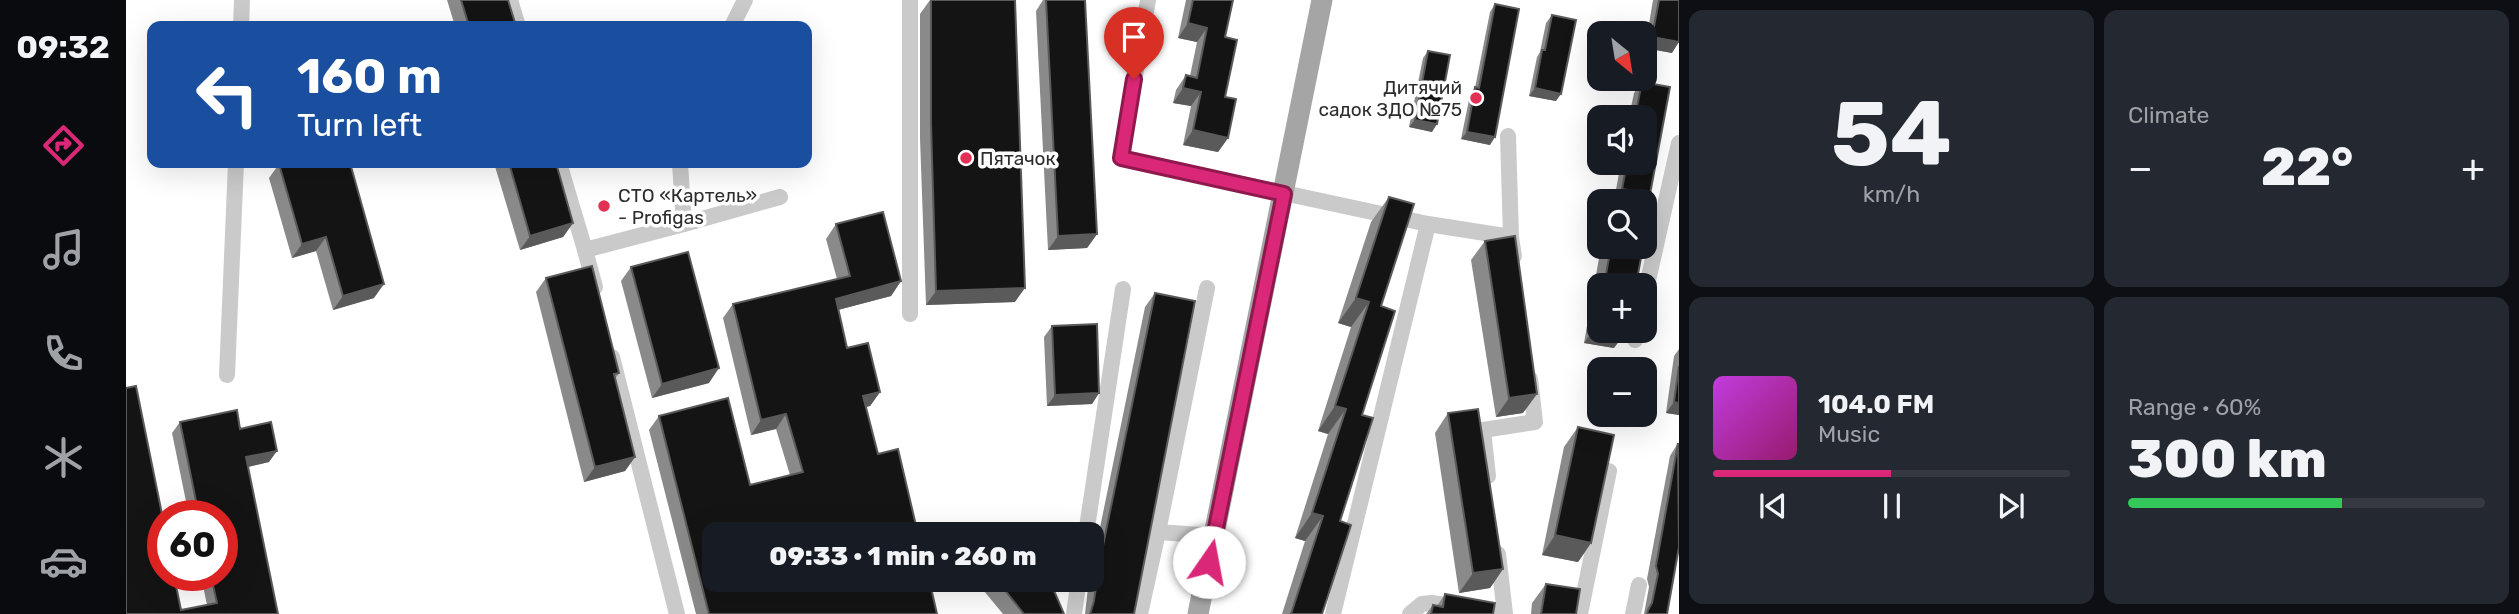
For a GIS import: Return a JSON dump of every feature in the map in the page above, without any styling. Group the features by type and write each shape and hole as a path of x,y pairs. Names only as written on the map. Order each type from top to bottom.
{"main road":[{"path":"1198,614 1322,0"}],"street":[{"path":"241,21 242,0"},
{"path":"510,0 516,21"},
{"path":"734,21 745,0"},
{"path":"910,0 910,314"},
{"path":"1148,0 1121,158 1428,224 1511,237"},
{"path":"1508,136 1511,237 1516,276"},
{"path":"1650,273 1679,143"},
{"path":"227,375 236,168"},
{"path":"560,168 599,304"},
{"path":"680,168 684,224"},
{"path":"585,250 780,197"},
{"path":"1333,614 1428,224"},
{"path":"1140,614 1207,288"},
{"path":"1088,522 1123,289"},
{"path":"609,344 677,614"},
{"path":"1491,496 1483,430 1535,422 1528,369"},
{"path":"1580,614 1609,471"},
{"path":"1158,532 1214,536"},
{"path":"1496,535 1505,614"},
{"path":"1633,614 1639,585"},
{"path":"1074,614 1077,592"},
{"path":"1410,614 1422,604 1432,603 1497,614"}],"building":[{"path":"461,0 508,0 514,21 467,21"},
{"name":"Пятачок","path":"931,0 1015,0 1025,288 936,291 931,124"},
{"path":"1046,0 1085,0 1097,234 1058,236"},
{"path":"1193,0 1233,0 1225,37 1237,40 1225,97 1236,99 1228,138 1193,130 1201,92 1183,88 1186,75 1197,78 1207,28 1188,23"},
{"path":"1659,0 1679,0 1679,42 1657,38 1655,21"},
{"path":"1495,4 1519,9 1495,137 1467,132 1475,87 1479,88"},
{"path":"1552,15 1576,20 1561,94 1535,88"},
{"path":"1428,51 1450,55 1437,124 1415,120"},
{"path":"1657,85 1670,87 1657,157 1657,105 1637,105 1640,91 1657,91"},
{"path":"280,168 351,168 384,284 343,296 326,237 302,244"},
{"path":"510,168 557,168 573,223 530,236"},
{"path":"1625,175 1654,175 1651,189 1622,189"},
{"path":"1389,197 1414,204 1381,306 1395,311 1362,415 1373,418 1340,521 1351,525 1322,614 1291,614 1323,516 1312,513 1346,409 1335,406 1369,302 1356,298"},
{"path":"883,212 901,281 836,299 847,348 868,343 880,392 863,396 878,454 898,449 915,522 702,522 702,586 659,416 728,398 750,485 803,472 786,414 761,420 733,304 850,276 836,224"},
{"path":"1515,236 1537,394 1509,398 1485,241"},
{"path":"688,252 719,368 662,384 631,267"},
{"path":"1609,259 1641,259 1638,273 1606,273"},
{"path":"592,266 619,373 614,374 635,457 595,467 546,278"},
{"path":"1155,293 1195,301 1134,614 1090,614 1095,592 1104,592 1104,541"},
{"path":"1097,324 1099,393 1055,395 1052,326"},
{"path":"1679,366 1679,403 1674,402"},
{"path":"136,386 159,500 147,500 147,591 177,591 181,610 217,603 214,591 238,591 238,500 196,500 180,422 237,410 240,429 271,422 277,451 246,457 278,614 126,614 126,388"},
{"path":"1478,409 1503,569 1473,573 1448,413"},
{"path":"1578,427 1614,435 1591,543 1555,535"},
{"path":"1678,443 1679,547 1667,614 1647,614 1658,574 1656,566"},
{"path":"1546,584 1580,589 1576,614 1541,614"},
{"path":"703,592 932,592 937,614 709,614"},
{"path":"1006,592 1055,592 1064,614 1024,614"},
{"path":"1445,594 1495,603 1493,614 1431,614 1433,605 1443,607"}],"place":[{"name":"Дитячий садок ЗДО №75","path":"1476,98"},
{"name":"Пятачок","path":"966,158"},
{"name":"СТО «Картель» - Profigas","path":"604,206"}],"route":[{"path":"1134,79 1121,158 1284,194 1209,562"}]}
